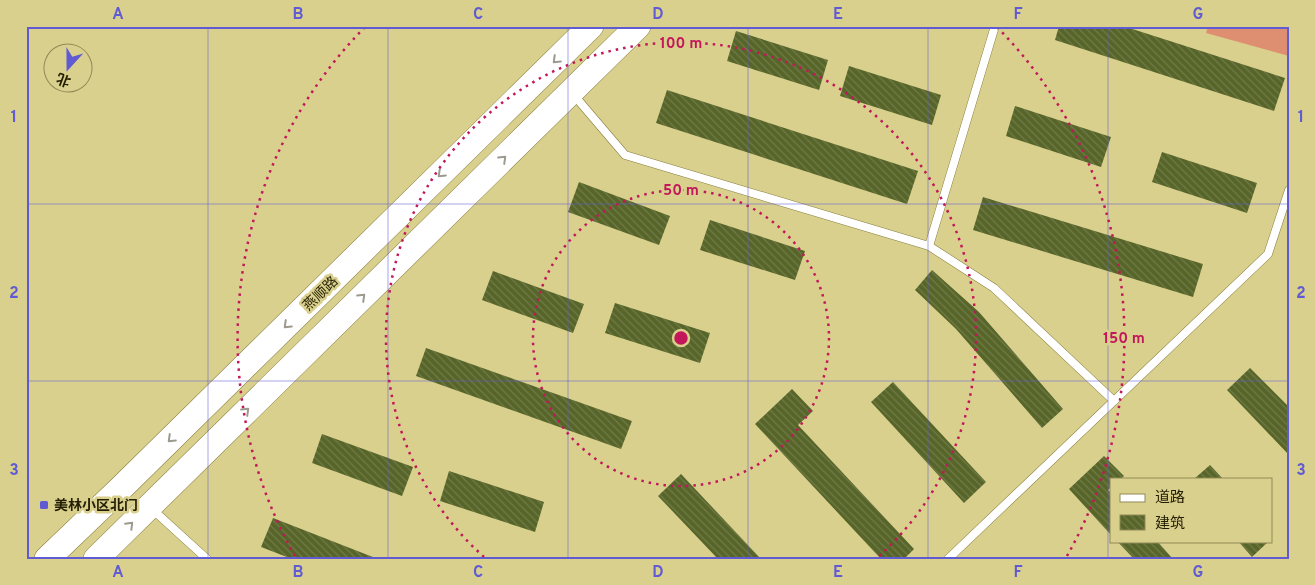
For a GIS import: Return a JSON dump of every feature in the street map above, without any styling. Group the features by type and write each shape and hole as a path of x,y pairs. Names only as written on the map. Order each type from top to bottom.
{"main road":[{"name":"燕顺路","path":"48,559 591,26"},
{"path":"96,559 638,26"}],"lane":[{"path":"930,246 995,26"},
{"path":"572,92 625,155 930,246 994,288 1114,401"},
{"path":"948,559 1268,254 1289,190"},
{"path":"149,506 207,559"}],"shaded area":[{"path":"1208,26 1289,26 1289,56 1206,33"}],"building":[{"path":"1059,26 1123,26 1285,78 1274,111 1055,40"},
{"path":"736,31 828,60 819,90 727,61"},
{"path":"849,66 941,95 932,125 840,96"},
{"path":"667,90 918,171 907,204 656,123"},
{"path":"1015,106 1111,137 1101,167 1006,136"},
{"path":"1162,152 1257,183 1247,213 1152,182"},
{"path":"579,182 670,216 659,245 568,212"},
{"path":"983,197 1203,264 1193,297 973,230"},
{"path":"710,220 805,251 795,280 700,250"},
{"path":"932,270 979,312 1063,409 1042,428 956,329 915,290"},
{"path":"493,271 584,304 573,333 482,300"},
{"path":"615,303 710,333 700,363 605,333"},
{"path":"426,348 632,421 621,449 416,376"},
{"path":"1250,368 1289,407 1289,455 1227,390"},
{"path":"893,382 986,482 964,503 871,402"},
{"path":"792,389 813,411 798,425 914,549 904,559 881,559 755,424"},
{"path":"322,434 413,467 402,496 312,463"},
{"path":"1104,456 1124,476 1122,478 1110,478 1110,488 1108,490 1110,492 1110,534 1069,489"},
{"path":"1210,465 1222,478 1195,478"},
{"path":"449,471 544,502 535,532 440,501"},
{"path":"681,474 761,559 718,559 658,496"},
{"path":"273,518 378,559 292,559 261,547"},
{"path":"1118,542 1158,542 1173,559 1134,559"},
{"path":"1239,542 1268,542 1252,557"}],"place":[{"name":"美林小区北门","path":"44,505"}]}
